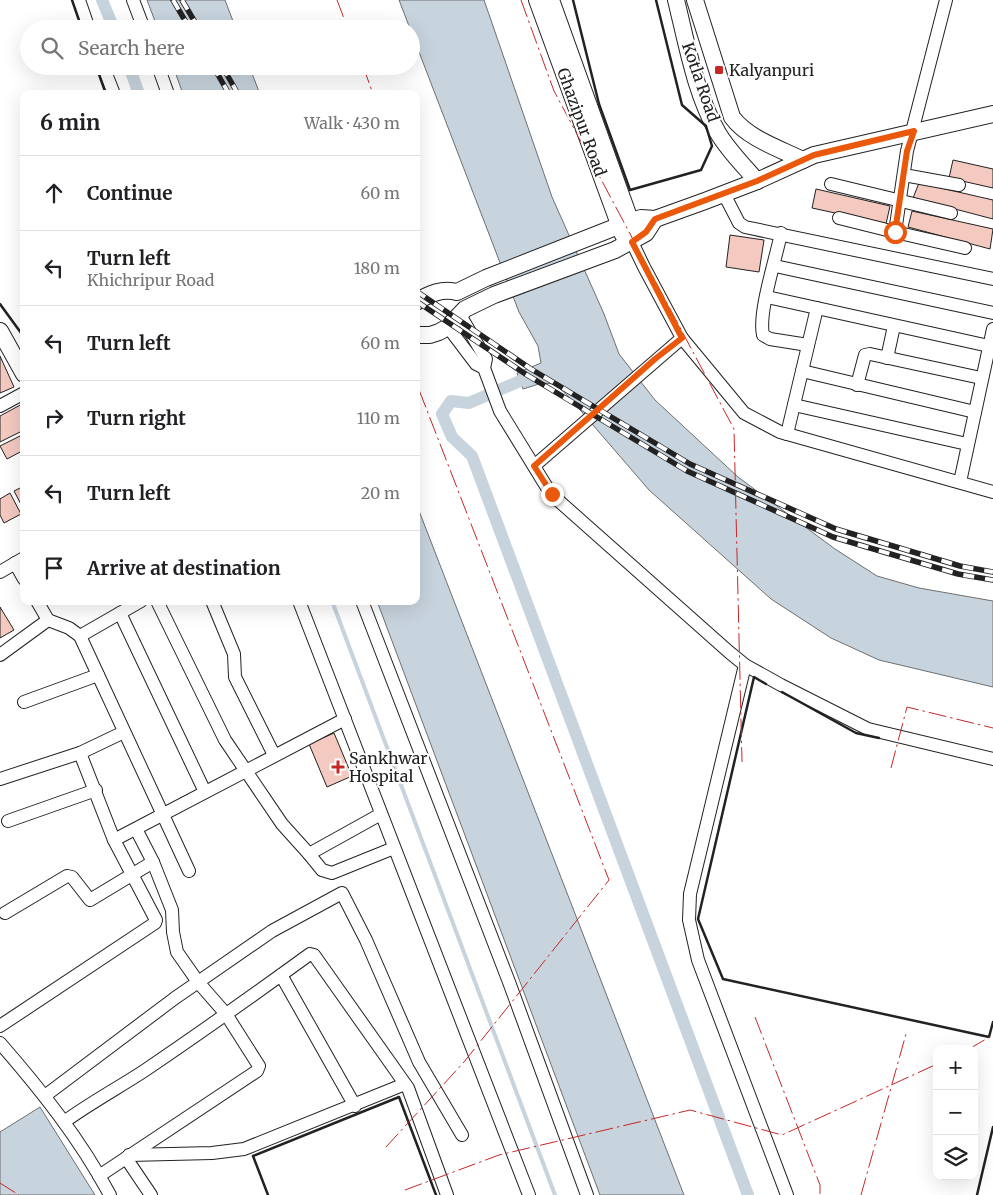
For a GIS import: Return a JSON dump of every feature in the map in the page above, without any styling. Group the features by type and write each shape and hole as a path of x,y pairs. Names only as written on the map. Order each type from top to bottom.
{"main road":[{"name":"Ghazipur Road","path":"536,0 619,226 628,244"},
{"name":"Ghazipur Road","path":"551,0 619,226"},
{"name":"Kotla Road","path":"676,0 700,90 718,133 757,181"},
{"name":"Kotla Road","path":"695,0 720,86 732,117 737,124 754,136 803,160"},
{"path":"420,300 436,292 449,290 457,292 486,278 641,218 655,219 724,194 814,155 993,114"},
{"path":"718,133 737,124"},
{"path":"420,335 430,335 494,295 628,244 646,232 655,219"},
{"path":"457,292 458,317"},
{"path":"0,331 20,367"}],"street":[{"path":"79,0 86,20"},
{"path":"133,0 141,20"},
{"path":"895,232 907,151 914,131 946,0"},
{"path":"107,75 113,90"},
{"path":"161,75 167,90"},
{"path":"904,174 959,185"},
{"path":"831,184 951,212"},
{"path":"724,194 739,223 745,227 781,233 993,279"},
{"path":"839,218 965,248"},
{"path":"781,233 761,329 762,335 770,339 808,345"},
{"path":"628,244 682,338 744,412 787,434 993,492"},
{"path":"775,266 993,313"},
{"path":"767,297 989,346"},
{"path":"787,434 817,308"},
{"path":"458,317 486,359 484,368 492,383 500,411 552,494 745,665 868,729 993,760"},
{"path":"887,358 894,326"},
{"path":"960,482 993,329"},
{"path":"534,466 655,359 682,338"},
{"path":"857,384 866,355 870,354 981,378"},
{"path":"802,371 974,412"},
{"path":"0,406 20,395"},
{"path":"794,405 967,444"},
{"path":"0,572 19,560"},
{"path":"39,605 48,620 69,628 80,636 189,871"},
{"path":"80,636 134,605"},
{"path":"159,605 226,740 244,770 282,824 322,870 332,873 394,848"},
{"path":"214,605 234,654 235,677 274,755"},
{"path":"301,605 529,1195"},
{"path":"364,605 509,982 587,1195"},
{"path":"120,613 205,792"},
{"path":"0,655 48,620"},
{"path":"745,665 690,894 688,920 698,960 787,1195"},
{"path":"24,702 98,675"},
{"path":"114,840 163,816 244,770 344,719"},
{"path":"0,780 80,753 124,732"},
{"path":"0,1026 155,923 155,918 114,840 80,753"},
{"path":"8,821 96,790"},
{"path":"309,854 381,814"},
{"path":"100,1176 259,1068 226,1014 198,982 177,952 173,932 172,910 153,862 136,829"},
{"path":"2,913 68,876 72,877 90,900 153,862"},
{"path":"332,873 366,940 420,1062 462,1135"},
{"path":"46,1095 198,982 272,931 342,893"},
{"path":"64,1122 95,1099 137,1076 310,954 318,958 405,1084 447,1195"},
{"path":"281,975 355,1106"},
{"path":"0,1042 46,1095 100,1176 110,1195"},
{"path":"128,1156 212,1153 244,1149 355,1106 405,1084"},
{"path":"128,1156 151,1195"}],"shaded area":[{"path":"147,0 225,0 233,20 155,20"},
{"path":"399,0 484,0 552,197 604,314 619,354 655,400 738,477 835,549 877,576 919,588 993,601 993,687 879,660 831,638 771,599 649,490 568,396 555,384 542,383 523,389 517,373 541,363 538,346 519,312 420,55 420,20 407,20"},
{"path":"176,75 253,75 258,90 182,90"},
{"path":"420,513 684,1195 600,1195 379,605 420,605"},
{"path":"40,1107 95,1195 0,1195 0,1132"}],"building":[{"path":"953,160 993,169 993,188 949,178"},
{"path":"919,183 993,200 993,219 913,198"},
{"path":"816,189 890,206 886,224 812,208"},
{"path":"912,211 993,229 990,249 908,227"},
{"path":"730,235 764,240 759,272 726,267"},
{"path":"0,356 14,387 0,393"},
{"path":"20,405 20,432 0,442 0,416"},
{"path":"20,436 20,452 7,459 0,446"},
{"path":"20,488 20,502 14,491"},
{"path":"10,493 20,515 4,523 0,515 0,499"},
{"path":"0,607 14,630 0,638"},
{"path":"334,733 352,776 327,787 309,744"}],"waterway":[{"path":"102,0 110,20"},
{"path":"132,75 138,90"},
{"path":"520,381 469,403 451,401 442,414 452,437 472,456 748,1195"},
{"path":"334,605 555,1195"}],"railway":[{"path":"173,0 185,20"},
{"path":"182,0 194,20"},
{"path":"218,75 227,90"},
{"path":"227,75 236,90"},
{"path":"420,294 531,369 690,464 836,529 960,566 993,572"},
{"path":"420,304 527,375 687,471 833,537 958,574 993,580"}],"wall":[{"path":"72,0 79,20"},
{"path":"573,0 599,104 630,190 701,170 712,146 706,126 682,105 656,0"},
{"path":"99,75 105,90"},
{"path":"0,304 20,332"},
{"path":"766,684 754,677 698,919 723,979 989,1037 993,1022"},
{"path":"782,692 856,733 879,738"},
{"path":"268,1195 253,1156 399,1097 436,1195"},
{"path":"977,1195 993,1127"}],"power":[{"path":"337,0 345,20"},
{"path":"521,0 554,91 734,429 742,762"},
{"path":"366,75 372,90"},
{"path":"386,1147 464,1062 609,880 420,392"},
{"path":"891,768 907,707 993,728"},
{"path":"755,1017 820,1185 820,1195"},
{"path":"861,1195 906,1034"},
{"path":"976,1045 993,1035"},
{"path":"405,1190 499,1155 690,1110 782,1135 933,1066"},
{"path":"0,1183 19,1195"}],"place":[{"name":"Kalyanpuri","path":"719,70"},
{"name":"Sankhwar Hospital","path":"338,767"}],"route":[{"path":"552,494 534,466 655,359 682,338 632,242 646,232 655,219 757,181 814,155 914,131 907,151 895,232"}]}
